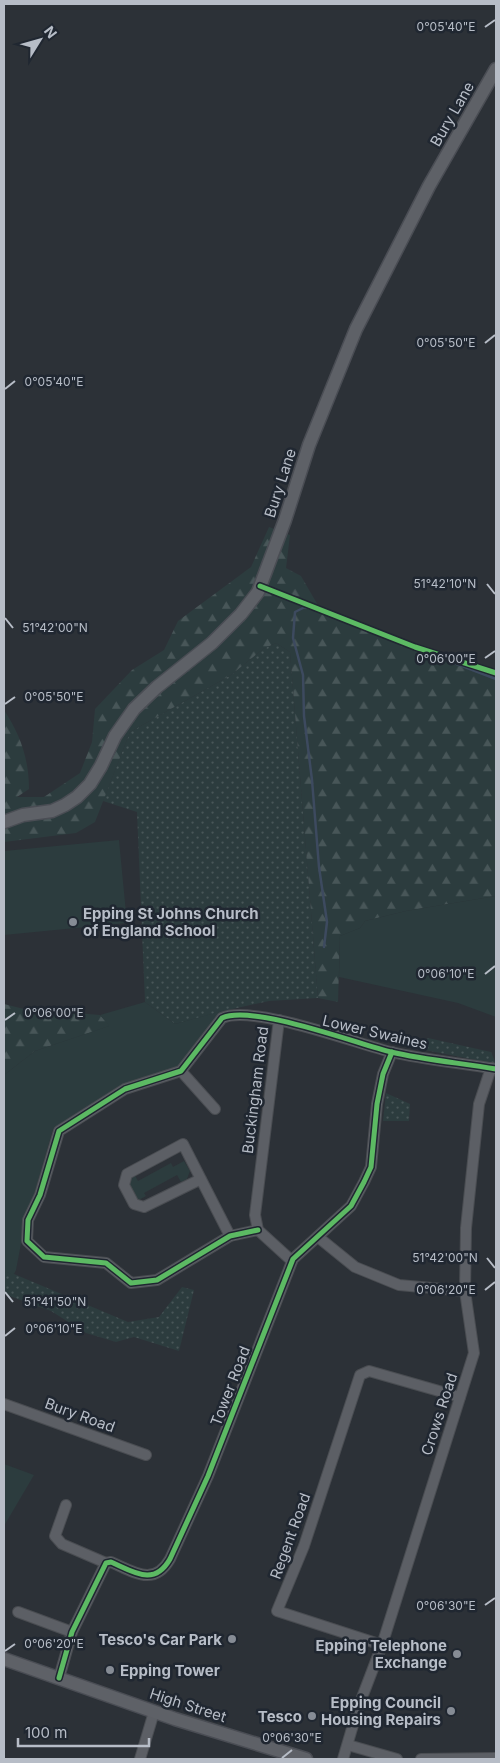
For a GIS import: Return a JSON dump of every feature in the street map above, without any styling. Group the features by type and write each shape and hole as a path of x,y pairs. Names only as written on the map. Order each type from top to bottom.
{"main road":[{"name":"Bury Lane","path":"4,822 23,815 52,811 77,797 90,784 115,736 134,709 212,643 241,614 258,592 285,520 309,445 356,329 429,186 496,69"},
{"name":"High Street","path":"4,1659 154,1712 306,1759"}],"street":[{"name":"Buckingham Road","path":"181,1072 222,1018 230,1014 280,1020 255,1215 258,1230"},
{"name":"Lower Swaines","path":"280,1020 392,1052 494,1068"},
{"name":"Tower Road","path":"66,1505 55,1536 62,1544 143,1576 154,1575 164,1569 208,1476 292,1261 351,1206 368,1175 377,1104 382,1081 392,1052"},
{"name":"Crows Road","path":"342,1759 348,1745 358,1708 382,1645 474,1353 465,1291 466,1228 479,1104 494,1068"},
{"path":"215,1109 181,1072 125,1089 59,1131 40,1195 28,1220 27,1241 44,1257 106,1263 131,1283 157,1280 230,1236 258,1230 292,1261"},
{"path":"201,1179 144,1207 134,1204 124,1185 127,1174 183,1144 201,1179 230,1236"},
{"path":"318,1237 355,1267 399,1285 465,1291"},
{"name":"Regent Road","path":"382,1645 276,1612 304,1546 360,1374 369,1371 460,1397"},
{"name":"Bury Road","path":"4,1404 146,1455"},
{"path":"59,1678 72,1632 106,1562"},
{"path":"18,1612 72,1632"},
{"path":"140,1759 154,1712"},
{"path":"348,1745 397,1759"},
{"path":"421,1759 496,1758"}],"green space":[{"path":"269,527 290,535 286,568 301,576 323,614 496,676 496,896 406,911 365,921 360,928 340,936 338,1002 318,998 290,652 276,643 263,649 231,675 130,732 95,822 76,833 4,842 4,710 19,738 29,778 29,789 17,797 44,797 80,773 92,742 95,709 132,670 164,650 178,621 251,567"},
{"path":"276,643 290,652 318,998 269,1001 175,1024 145,1002 137,812 103,801 130,732 231,675 263,649"},
{"path":"119,840 127,923 4,935 4,851"},
{"path":"496,896 496,1017 458,1003 339,977 340,936 360,928 365,921 406,911"},
{"path":"145,1002 175,1024 222,1011 179,1070 120,1086 53,1129 23,1233 16,1270 14,1274 4,1272 4,1075 35,1051 109,1026 100,1015"},
{"path":"4,1004 24,1009 100,1015 110,1026 35,1051 4,1075"},
{"path":"428,1038 491,1052 496,1064 420,1049"},
{"path":"386,1093 410,1104 409,1121 383,1121"},
{"path":"184,1161 190,1171 187,1179 181,1182 177,1175 144,1193 146,1196 135,1202 126,1185 129,1175 134,1174 138,1181 171,1163 173,1167"},
{"path":"4,1271 128,1322 159,1317 182,1287 194,1290 179,1351 134,1337 116,1342 86,1333 51,1311 4,1294"},
{"path":"4,1464 34,1475 4,1526"}],"waterway":[{"path":"324,947 327,922 319,867 312,780 304,716 303,675 293,638 295,612 305,607 313,609 496,679"}],"cycle path":[{"path":"260,586 415,647 496,673"},
{"path":"258,1230 230,1236 157,1280 131,1283 106,1263 44,1257 27,1241 28,1220 40,1195 59,1131 125,1089 181,1071 222,1018 236,1015 279,1020 391,1052 496,1069"},
{"path":"59,1678 72,1632 106,1563 111,1562 136,1573 150,1575 164,1568 170,1559 208,1476 293,1259 351,1206 371,1167 377,1104 383,1074 392,1052"}],"place":[{"name":"Epping St Johns Church of England School","path":"73,922"},
{"name":"Tesco's Car Park","path":"232,1639"},
{"name":"Epping Telephone Exchange","path":"457,1654"},
{"name":"Epping Tower","path":"110,1670"},
{"name":"Epping Council Housing Repairs","path":"451,1711"},
{"name":"Tesco","path":"312,1716"}]}
